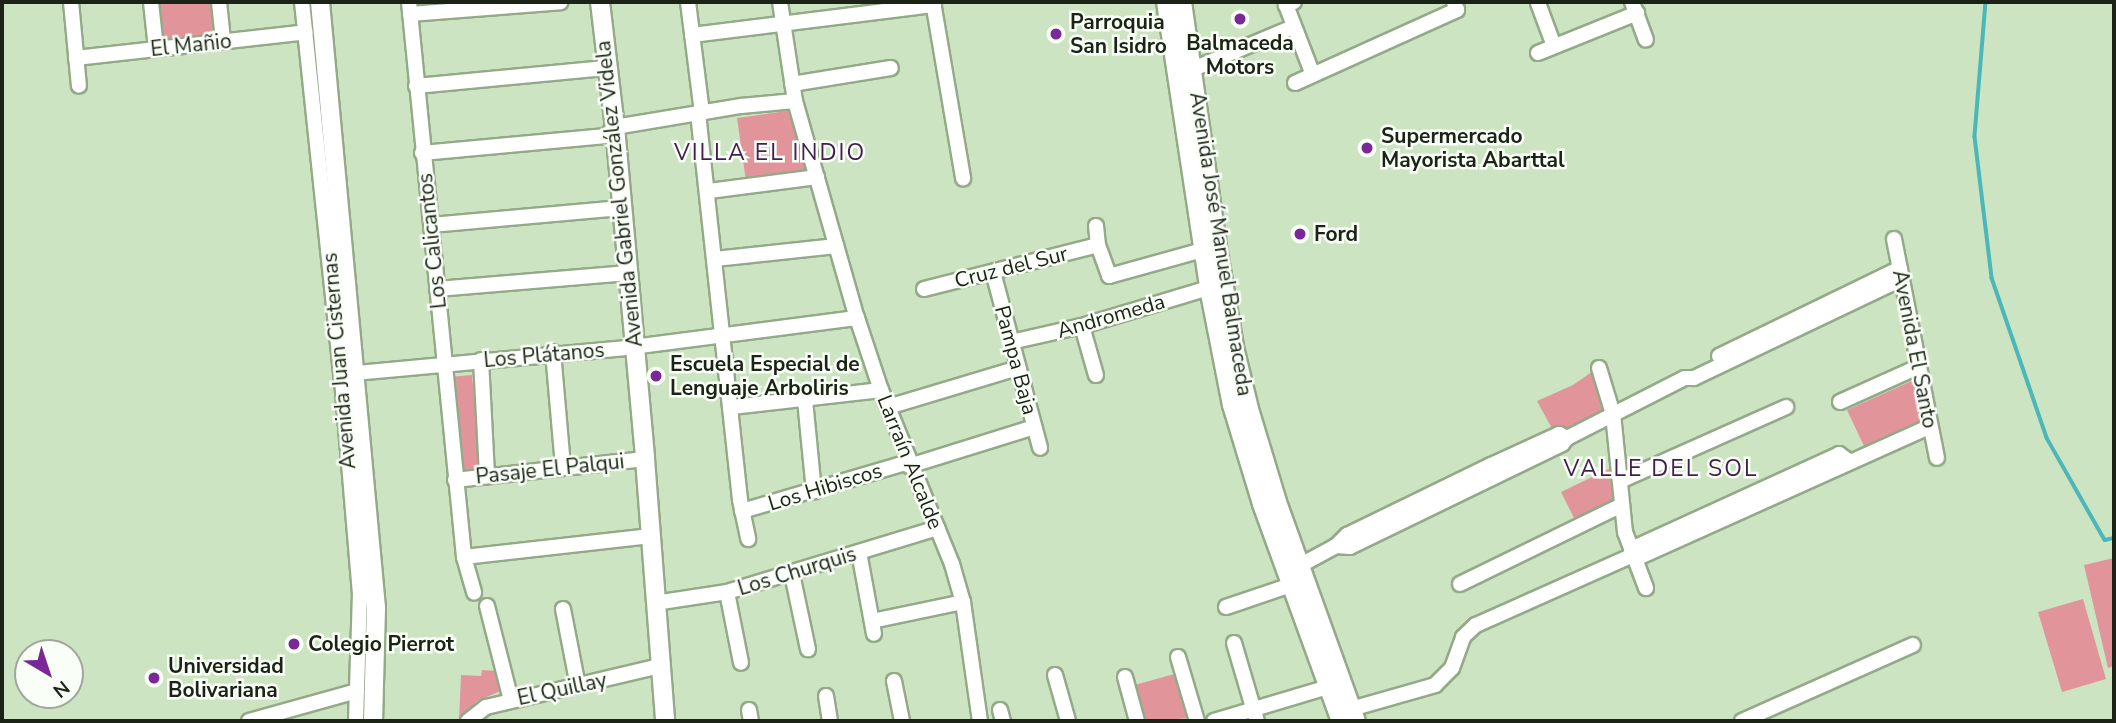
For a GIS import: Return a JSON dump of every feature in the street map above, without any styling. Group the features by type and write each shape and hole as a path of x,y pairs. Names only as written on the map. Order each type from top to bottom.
{"main road":[{"name":"Avenida Juan Cisternas","path":"320,2 376,608 373,721"},
{"name":"Avenida Gabriel González Videla","path":"600,2 615,127 665,721"},
{"name":"Avenida José Manuel Balmaceda","path":"1166,2 1209,288 1236,416 1291,586 1336,685"},
{"name":"Avenida José Manuel Balmaceda","path":"1182,2 1234,347 1261,452 1346,716"}],"street":[{"path":"71,2 79,86"},
{"path":"151,2 156,49"},
{"path":"219,2 223,41"},
{"name":"Avenida Juan Cisternas","path":"303,2 360,593 356,721"},
{"path":"409,8 561,2"},
{"path":"688,2 742,511 748,539"},
{"name":"Larraín Alcalde","path":"780,2 795,101 857,318 881,390 964,602 976,721"},
{"path":"1294,2 1286,5 1313,75"},
{"path":"1295,83 1457,10 1454,2"},
{"path":"1538,3 1554,47"},
{"path":"692,35 861,8 933,4 963,178"},
{"path":"1538,53 1634,7 1646,40"},
{"name":"Los Calicantos","path":"409,8 455,480 464,557 474,593"},
{"path":"1193,69 1293,27"},
{"name":"El Mañio","path":"76,58 306,32"},
{"path":"416,86 608,68"},
{"path":"792,84 891,68"},
{"path":"422,153 606,136 615,127 795,101"},
{"path":"709,191 817,177"},
{"path":"431,225 621,208"},
{"path":"1096,226 1098,245 1109,275 1203,250"},
{"name":"Avenida El Santo","path":"1894,239 1937,458"},
{"name":"Cruz del Sur","path":"924,289 1098,245"},
{"path":"715,260 836,246"},
{"name":"Pampa Baja","path":"993,272 1040,448"},
{"path":"438,289 628,273"},
{"path":"1299,566 1336,547 1350,547 1424,504 1493,470 1562,444 1567,438 1685,378 1689,370 1758,342 1901,273"},
{"name":"Andromeda","path":"1011,342 1082,326 1209,288"},
{"name":"Los Plátanos","path":"356,373 634,346 857,318"},
{"path":"1082,326 1096,374"},
{"path":"553,352 563,467"},
{"path":"481,360 487,475"},
{"path":"888,407 1018,368"},
{"path":"1840,402 1918,368"},
{"path":"1600,369 1613,414 1625,531 1646,588"},
{"path":"732,407 881,390"},
{"path":"804,400 814,492"},
{"path":"1620,481 1786,407"},
{"name":"Los Hibiscos","path":"742,511 1034,427"},
{"path":"1346,716 1435,685 1452,668 1463,637 1476,625 1746,503 1839,454 1849,461 1929,427"},
{"name":"Pasaje El Palqui","path":"455,480 645,459"},
{"path":"1460,584 1622,505"},
{"name":"Los Churquis","path":"655,603 727,592 937,528"},
{"path":"464,557 651,536"},
{"path":"859,552 873,627 964,602"},
{"path":"792,574 808,649"},
{"path":"1226,607 1291,586"},
{"path":"727,592 741,663"},
{"path":"487,606 511,700"},
{"path":"563,609 578,686"},
{"path":"1234,643 1255,716"},
{"path":"1742,721 1913,645"},
{"path":"1178,657 1197,721"},
{"name":"El Quillay","path":"468,721 485,706 660,666"},
{"path":"1055,675 1068,721"},
{"path":"1125,677 1138,721"},
{"path":"894,681 902,721"},
{"path":"1214,721 1255,716 1336,685"},
{"path":"249,721 271,718 358,691"},
{"path":"826,696 830,721"}],"shaded area":[{"path":"155,2 212,2 215,34 159,40"},
{"path":"793,110 810,174 746,181 737,118"},
{"path":"1596,369 1607,409 1555,434 1537,401 1573,385"},
{"path":"472,375 481,470 460,473 449,377"},
{"path":"1914,380 1922,420 1864,446 1847,410"},
{"path":"1615,466 1617,499 1575,520 1561,492"},
{"path":"2114,558 2114,666 2108,668 2084,565"},
{"path":"2083,599 2106,679 2062,692 2038,612"},
{"path":"482,670 498,671 503,690 477,701 459,721 461,675 481,676"},
{"path":"1178,673 1192,718 1141,721 1131,686"}],"waterway":[{"path":"1986,2 1975,137 1992,278 2047,438 2105,540 2114,538"}],"place":[{"name":"Balmaceda Motors","path":"1240,19"},
{"name":"Parroquia San Isidro","path":"1056,34"},
{"name":"Supermercado Mayorista Abarttal","path":"1367,148"},
{"name":"Ford","path":"1300,234"},
{"name":"Escuela Especial de Lenguaje Arboliris","path":"656,376"},
{"name":"Colegio Pierrot","path":"294,644"},
{"name":"Universidad Bolivariana","path":"154,678"}],"district":[{"name":"VILLA EL INDIO","path":"770,153"},
{"name":"VALLE DEL SOL","path":"1661,469"}]}
